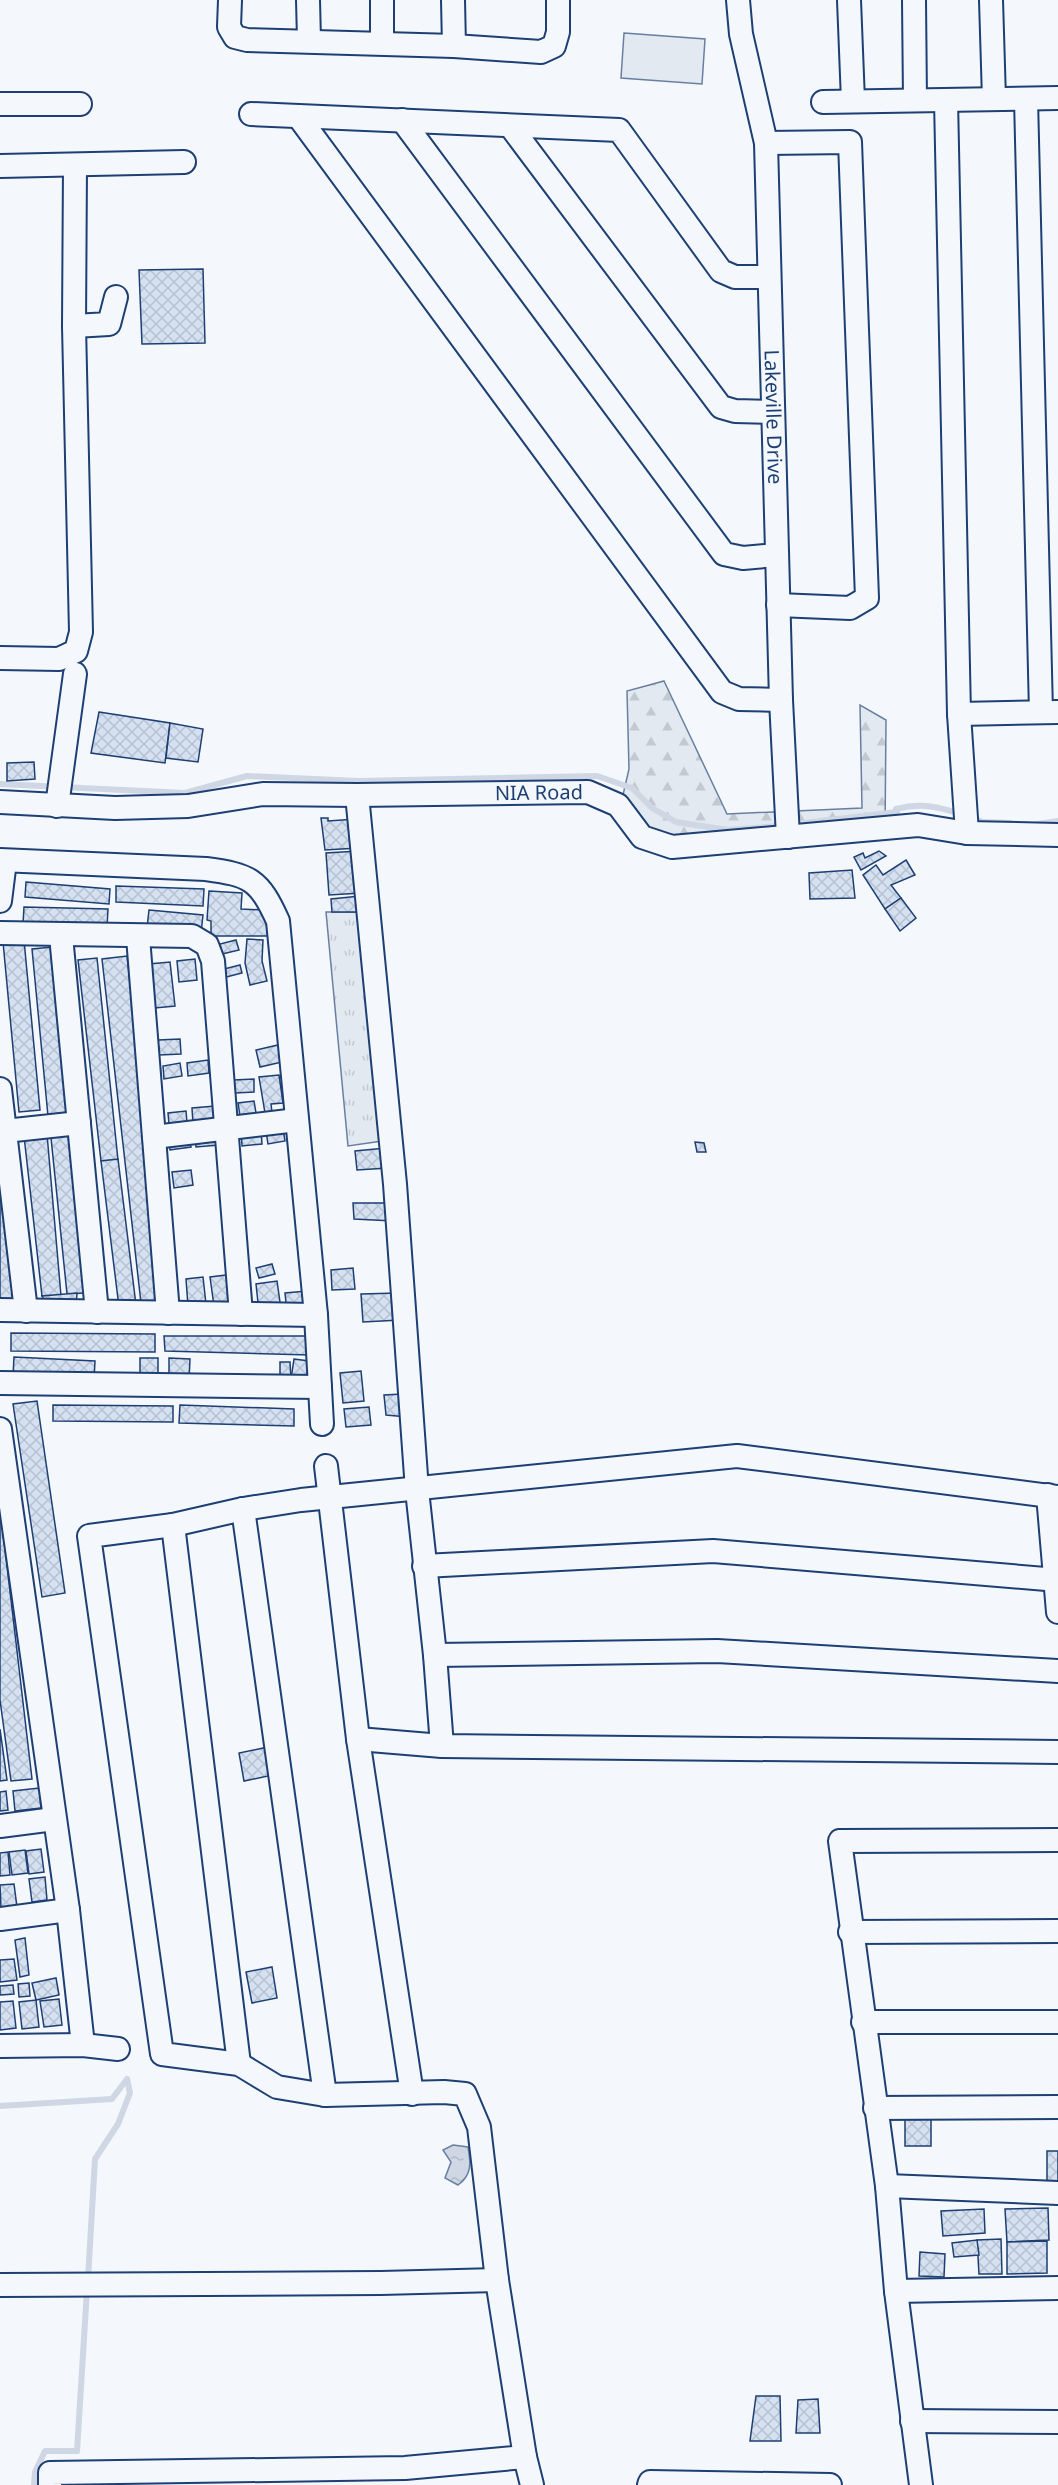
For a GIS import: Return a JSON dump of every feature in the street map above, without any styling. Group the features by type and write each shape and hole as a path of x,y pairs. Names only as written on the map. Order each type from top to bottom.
{"street":[{"path":"230,0 229,27 236,37 248,40 454,45 541,52 554,46 558,32 558,0"},
{"path":"308,0 309,40"},
{"path":"382,0 382,43"},
{"path":"453,0 454,45"},
{"name":"Lakeville Drive","path":"738,0 741,34 766,143 781,700 788,837"},
{"path":"849,0 853,101"},
{"path":"914,0 915,100"},
{"path":"991,0 994,99"},
{"path":"823,102 1058,98"},
{"path":"959,714 1049,712 1026,99"},
{"path":"946,100 959,714 967,823"},
{"path":"0,105 80,104"},
{"path":"251,114 619,130 721,271 735,277 769,277"},
{"path":"298,116 722,692 739,699 781,700"},
{"path":"402,120 724,554 743,558 777,555"},
{"path":"511,127 721,407 735,411 772,411"},
{"path":"766,143 850,142 867,598 850,608 778,604"},
{"path":"0,166 184,162"},
{"path":"0,658 59,659 76,651 81,632 74,326 75,166"},
{"path":"74,326 109,324 116,297"},
{"path":"57,806 75,674"},
{"name":"NIA Road","path":"0,802 115,808 188,806 240,795 263,794 588,792 618,805 642,837 672,846 918,825 967,823 1058,835"},
{"path":"357,795 395,1184 417,1490 435,1655 442,1746"},
{"path":"0,901 2,860 206,869 236,873 253,881 270,902 278,921 316,1315 322,1424"},
{"path":"0,933 61,936 192,936 207,945 213,961 242,1314"},
{"path":"61,936 97,1312"},
{"path":"138,937 168,1312"},
{"path":"0,1089 26,1311"},
{"path":"154,1137 297,1120"},
{"path":"5,1131 79,1123"},
{"path":"0,1310 316,1315"},
{"path":"0,1383 320,1387"},
{"path":"0,1429 68,1910 82,2045"},
{"path":"532,2485 525,2457 497,2280 479,2127 465,2094 444,2092 325,2095 277,2087 239,2064 162,2054 89,1536 173,1526 243,1509 328,1497 417,1490 737,1456 1053,1496 1058,1612"},
{"path":"326,1466 358,1739 412,2094"},
{"path":"243,1509 325,2095"},
{"path":"173,1526 239,2064"},
{"path":"424,1566 713,1551 1057,1580"},
{"path":"435,1655 717,1651 1058,1671"},
{"path":"358,1739 442,1746 1058,1752"},
{"path":"0,1826 54,1819"},
{"path":"921,2485 896,2291 887,2186 850,1932 840,1841 1058,1840"},
{"path":"0,1919 68,1910"},
{"path":"850,1932 1058,1931"},
{"path":"863,2022 1058,2022"},
{"path":"0,2046 82,2045 118,2049"},
{"path":"876,2108 1058,2107"},
{"path":"887,2186 1058,2193"},
{"path":"0,2285 381,2283 497,2280"},
{"path":"896,2291 1058,2288"},
{"path":"912,2421 1058,2422"},
{"path":"50,2485 50,2473 116,2478 405,2476 525,2457"},
{"path":"649,2485 650,2482 662,2482 830,2485"}],"green space":[{"path":"624,33 705,39 702,84 621,78"},
{"path":"664,681 727,814 862,808 860,705 886,720 885,833 664,842 620,808 629,769 627,691"},
{"path":"326,912 363,912 389,1140 348,1146"}],"water":[{"path":"453,2145 468,2147 469,2153 468,2173 458,2185 445,2178 451,2162 443,2150"}],"building":[{"path":"203,269 205,343 142,344 139,270"},
{"path":"99,712 170,723 165,763 91,753"},
{"path":"170,723 203,729 198,762 166,758"},
{"path":"34,762 35,779 7,781 7,763"},
{"path":"321,818 328,818 328,821 356,819 358,848 325,850"},
{"path":"358,851 361,893 329,895 326,853"},
{"path":"879,851 886,856 861,870 854,857 863,853 865,858"},
{"path":"906,860 915,875 891,885 901,898 885,909 863,875 876,865 883,875"},
{"path":"852,870 855,898 810,899 809,873"},
{"path":"26,882 110,889 109,904 25,897"},
{"path":"116,886 204,889 203,906 116,902"},
{"path":"209,891 242,893 241,909 263,910 271,936 211,936 211,921 207,920"},
{"path":"360,896 363,912 332,912 331,899"},
{"path":"901,898 916,918 900,931 885,909"},
{"path":"24,907 108,909 107,927 23,924"},
{"path":"149,910 203,915 201,933 147,928"},
{"path":"247,939 263,940 262,961 267,981 250,985 245,963"},
{"path":"24,940 40,1110 19,1112 3,942"},
{"path":"236,940 239,950 222,954 220,944"},
{"path":"52,947 67,1114 48,1116 32,949"},
{"path":"127,956 165,1300 141,1303 102,959"},
{"path":"97,958 118,1160 101,1161 78,960"},
{"path":"195,959 197,980 179,982 177,961"},
{"path":"170,962 175,1006 155,1008 149,964"},
{"path":"240,965 242,973 226,977 224,969"},
{"path":"180,1039 181,1054 159,1055 158,1040"},
{"path":"278,1045 282,1062 260,1067 256,1050"},
{"path":"208,1060 209,1073 188,1076 187,1063"},
{"path":"180,1063 182,1076 164,1079 163,1066"},
{"path":"279,1075 283,1103 271,1104 272,1112 265,1113 259,1077"},
{"path":"254,1079 254,1092 235,1093 234,1080"},
{"path":"254,1101 257,1119 241,1122 238,1103"},
{"path":"215,1106 217,1121 193,1124 192,1108"},
{"path":"186,1111 187,1123 169,1124 168,1113"},
{"path":"67,1126 85,1293 67,1294 50,1128"},
{"path":"283,1128 285,1141 268,1144 266,1131"},
{"path":"261,1129 262,1144 242,1146 241,1131"},
{"path":"218,1132 219,1145 196,1147 195,1135"},
{"path":"47,1134 61,1296 42,1296 24,1136"},
{"path":"189,1135 191,1147 170,1150 168,1139"},
{"path":"0,1142 18,1304 0,1306"},
{"path":"695,1142 704,1143 706,1152 697,1152"},
{"path":"386,1148 388,1168 357,1170 355,1151"},
{"path":"118,1159 136,1305 119,1307 101,1161"},
{"path":"191,1170 193,1185 174,1188 172,1172"},
{"path":"353,1203 391,1203 393,1221 354,1219"},
{"path":"272,1264 275,1274 259,1278 256,1268"},
{"path":"353,1268 355,1289 332,1290 331,1270"},
{"path":"234,1274 238,1303 214,1306 210,1277"},
{"path":"203,1277 206,1304 188,1306 186,1279"},
{"path":"277,1281 281,1309 259,1312 256,1284"},
{"path":"307,1291 309,1310 287,1312 285,1293"},
{"path":"77,1293 76,1306 49,1309 42,1296"},
{"path":"398,1293 400,1320 363,1322 361,1294"},
{"path":"11,1333 155,1334 155,1352 11,1351"},
{"path":"164,1336 309,1336 310,1355 165,1351"},
{"path":"14,1357 95,1361 94,1380 13,1376"},
{"path":"140,1358 158,1358 158,1376 140,1377"},
{"path":"169,1358 190,1359 189,1379 169,1378"},
{"path":"294,1359 309,1361 306,1381 291,1379"},
{"path":"280,1362 290,1362 291,1379 280,1380"},
{"path":"361,1371 364,1401 343,1403 340,1373"},
{"path":"403,1394 407,1417 386,1415 384,1395"},
{"path":"37,1401 65,1593 42,1597 13,1404"},
{"path":"53,1405 173,1406 173,1422 53,1421"},
{"path":"180,1405 294,1409 294,1426 179,1423"},
{"path":"369,1407 371,1425 346,1427 344,1409"},
{"path":"0,1506 32,1779 11,1781 0,1700"},
{"path":"0,1729 7,1780 0,1781"},
{"path":"268,1747 273,1775 244,1781 239,1753"},
{"path":"39,1788 41,1808 15,1811 13,1791"},
{"path":"6,1791 8,1810 0,1811 0,1792"},
{"path":"41,1849 44,1872 29,1874 26,1851"},
{"path":"25,1850 28,1873 12,1875 9,1852"},
{"path":"8,1852 10,1875 0,1876 0,1853"},
{"path":"45,1877 47,1900 32,1902 29,1879"},
{"path":"14,1884 17,1907 1,1908 0,1885"},
{"path":"25,1938 29,1975 20,1977 15,1940"},
{"path":"14,1959 17,1980 0,1982 0,1960"},
{"path":"272,1967 277,1998 252,2003 246,1972"},
{"path":"56,1978 59,1995 36,2000 32,1983"},
{"path":"29,1983 30,1996 19,1997 18,1984"},
{"path":"13,1985 14,1994 0,1995 0,1986"},
{"path":"59,1999 62,2025 44,2027 40,2001"},
{"path":"36,2000 39,2027 22,2029 19,2002"},
{"path":"13,2001 16,2028 0,2030 0,2002"},
{"path":"905,2118 931,2119 931,2146 905,2146"},
{"path":"1047,2151 1058,2151 1058,2183 1047,2183"},
{"path":"1048,2208 1049,2240 1007,2242 1005,2209"},
{"path":"984,2209 985,2233 943,2236 941,2211"},
{"path":"1001,2239 1002,2274 979,2274 977,2240"},
{"path":"977,2240 979,2255 954,2257 952,2243"},
{"path":"1047,2241 1047,2273 1007,2274 1007,2242"},
{"path":"920,2252 945,2254 944,2277 919,2276"},
{"path":"756,2396 780,2396 781,2441 750,2441"},
{"path":"818,2399 820,2433 796,2433 798,2400"}],"waterway":[{"path":"0,784 185,793 247,776 359,781 597,776 632,788 652,808 676,822 728,830 779,826"},
{"path":"795,824 897,812 896,809 913,806 936,807 960,814"},
{"path":"970,817 983,822 1010,823"},
{"path":"1038,824 1058,821"},
{"path":"0,2106 112,2099 127,2079 130,2093 118,2124 95,2159 88,2279"},
{"path":"34,2485 35,2472 45,2451 77,2451 87,2290"}]}
